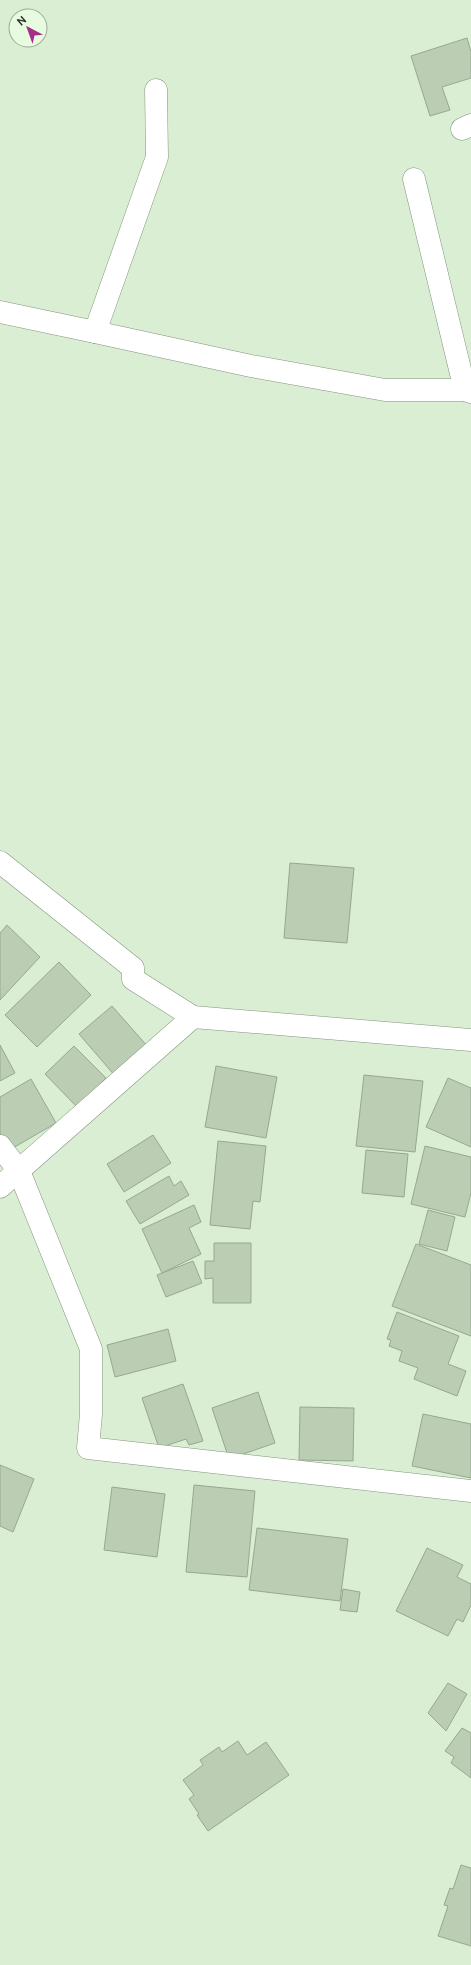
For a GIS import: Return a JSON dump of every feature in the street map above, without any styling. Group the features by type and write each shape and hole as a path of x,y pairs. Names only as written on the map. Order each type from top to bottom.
{"street":[{"path":"95,332 157,157 156,90"},
{"path":"0,312 250,366 385,390 468,391 414,179"},
{"path":"0,862 132,968 133,978 194,1017 471,1040"},
{"path":"0,1187 194,1017"},
{"path":"0,1146 19,1171 91,1349 88,1448 471,1491"}],"building":[{"path":"467,38 471,52 471,78 442,87 450,110 430,116 411,56"},
{"path":"290,863 354,868 347,943 284,938"},
{"path":"7,925 40,957 0,1000 0,933"},
{"path":"59,962 91,995 37,1047 5,1015"},
{"path":"112,1006 149,1048 116,1077 79,1034"},
{"path":"0,1045 15,1073 0,1081"},
{"path":"74,1046 106,1078 77,1107 45,1074"},
{"path":"216,1066 277,1077 266,1138 205,1127"},
{"path":"364,1075 423,1081 415,1152 356,1146"},
{"path":"448,1078 471,1088 471,1147 426,1127"},
{"path":"31,1079 56,1123 6,1152 0,1140 0,1097"},
{"path":"153,1135 171,1163 124,1192 107,1164"},
{"path":"218,1141 266,1146 260,1202 253,1201 250,1229 210,1225"},
{"path":"425,1146 471,1157 471,1193 465,1217 411,1204"},
{"path":"366,1150 408,1154 404,1197 362,1193"},
{"path":"169,1176 174,1186 181,1181 189,1195 140,1224 126,1201"},
{"path":"194,1205 201,1222 189,1228 201,1254 162,1273 142,1229"},
{"path":"428,1210 455,1217 447,1251 419,1244"},
{"path":"214,1243 251,1243 251,1303 213,1303 213,1278 205,1279 205,1261 214,1261"},
{"path":"416,1244 471,1265 471,1336 392,1306"},
{"path":"193,1261 202,1283 166,1297 157,1275"},
{"path":"397,1312 459,1336 448,1364 466,1371 457,1396 414,1379 418,1368 399,1361 402,1351 389,1346 391,1340 387,1339"},
{"path":"168,1329 176,1361 115,1377 107,1345"},
{"path":"183,1384 203,1441 189,1445 186,1439 159,1448 142,1398"},
{"path":"258,1392 275,1443 229,1459 212,1408"},
{"path":"300,1407 354,1408 353,1461 299,1460"},
{"path":"423,1414 471,1424 471,1478 412,1466"},
{"path":"0,1465 34,1479 13,1532 0,1526"},
{"path":"194,1485 255,1491 247,1577 186,1572"},
{"path":"112,1487 165,1494 157,1557 104,1550"},
{"path":"257,1528 348,1539 340,1601 249,1590"},
{"path":"427,1548 463,1565 457,1577 471,1584 471,1605 463,1622 457,1619 448,1636 396,1611"},
{"path":"343,1589 360,1592 357,1612 340,1610"},
{"path":"448,1683 467,1694 446,1731 428,1713"},
{"path":"462,1728 471,1733 471,1778 451,1763 454,1757 445,1751"},
{"path":"238,1741 247,1755 266,1742 289,1775 208,1831 197,1815 199,1814 189,1799 194,1795 183,1780 203,1765 200,1760 219,1747 222,1752"},
{"path":"461,1865 471,1868 471,1946 438,1936 448,1906 444,1905 450,1888 453,1889"}]}
